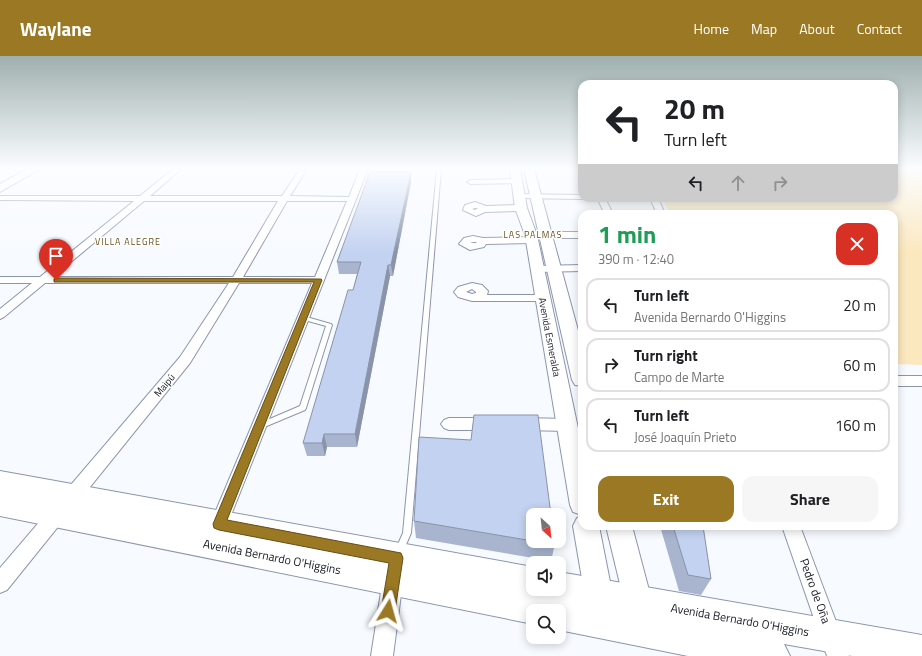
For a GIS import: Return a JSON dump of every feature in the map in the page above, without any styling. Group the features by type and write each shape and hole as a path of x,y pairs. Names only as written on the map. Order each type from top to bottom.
{"main road":[{"name":"Avenida Bernardo O'Higgins","path":"0,482 63,506"},
{"name":"Avenida Bernardo O'Higgins","path":"0,504 63,506 394,569 526,606"},
{"name":"Avenida Bernardo O'Higgins","path":"394,569 526,581"},
{"name":"Avenida Bernardo O'Higgins","path":"566,590 601,608 641,616 835,646 922,652"},
{"name":"Avenida Bernardo O'Higgins","path":"566,613 601,608"},
{"name":"Avenida Bernardo O'Higgins","path":"641,616 773,656"}],"street":[{"path":"483,208 504,197"},
{"name":"Avenida Esmeralda","path":"526,197 545,269 578,368"},
{"path":"0,198 352,199 214,535"},
{"path":"0,315 142,198"},
{"name":"Maipú","path":"0,583 185,360 236,280 284,199"},
{"path":"480,240 578,235"},
{"path":"545,269 578,268"},
{"name":"Avenida Esmeralda","path":"545,269 543,298 578,484"},
{"path":"0,280 318,280"},
{"path":"472,298 543,298"},
{"path":"898,381 922,381"},
{"path":"449,424 567,425"},
{"path":"587,530 601,608"},
{"path":"620,530 641,616"},
{"name":"Pedro de Oña","path":"792,530 835,646"},
{"path":"382,656 394,569"}],"lane":[{"path":"394,569 407,533 437,197"},
{"path":"258,427 303,408 329,325 303,318"}],"shaded area":[{"path":"898,197 922,197 922,365 898,364 898,210 668,210 664,202 898,202"}],"building":[{"path":"361,197 406,197 391,265 388,265 355,434 324,434 322,443 303,443 348,290 353,290 361,262 337,262"},
{"path":"474,415 538,415 550,508 526,508 526,540 414,521 419,437 471,440"},
{"path":"674,530 704,530 711,579 688,575"}],"district":[{"name":"LAS PALMAS","path":"533,235"},
{"name":"VILLA ALEGRE","path":"128,242"}],"route":[{"path":"56,280 318,280 219,524 397,558 388,611"}]}
